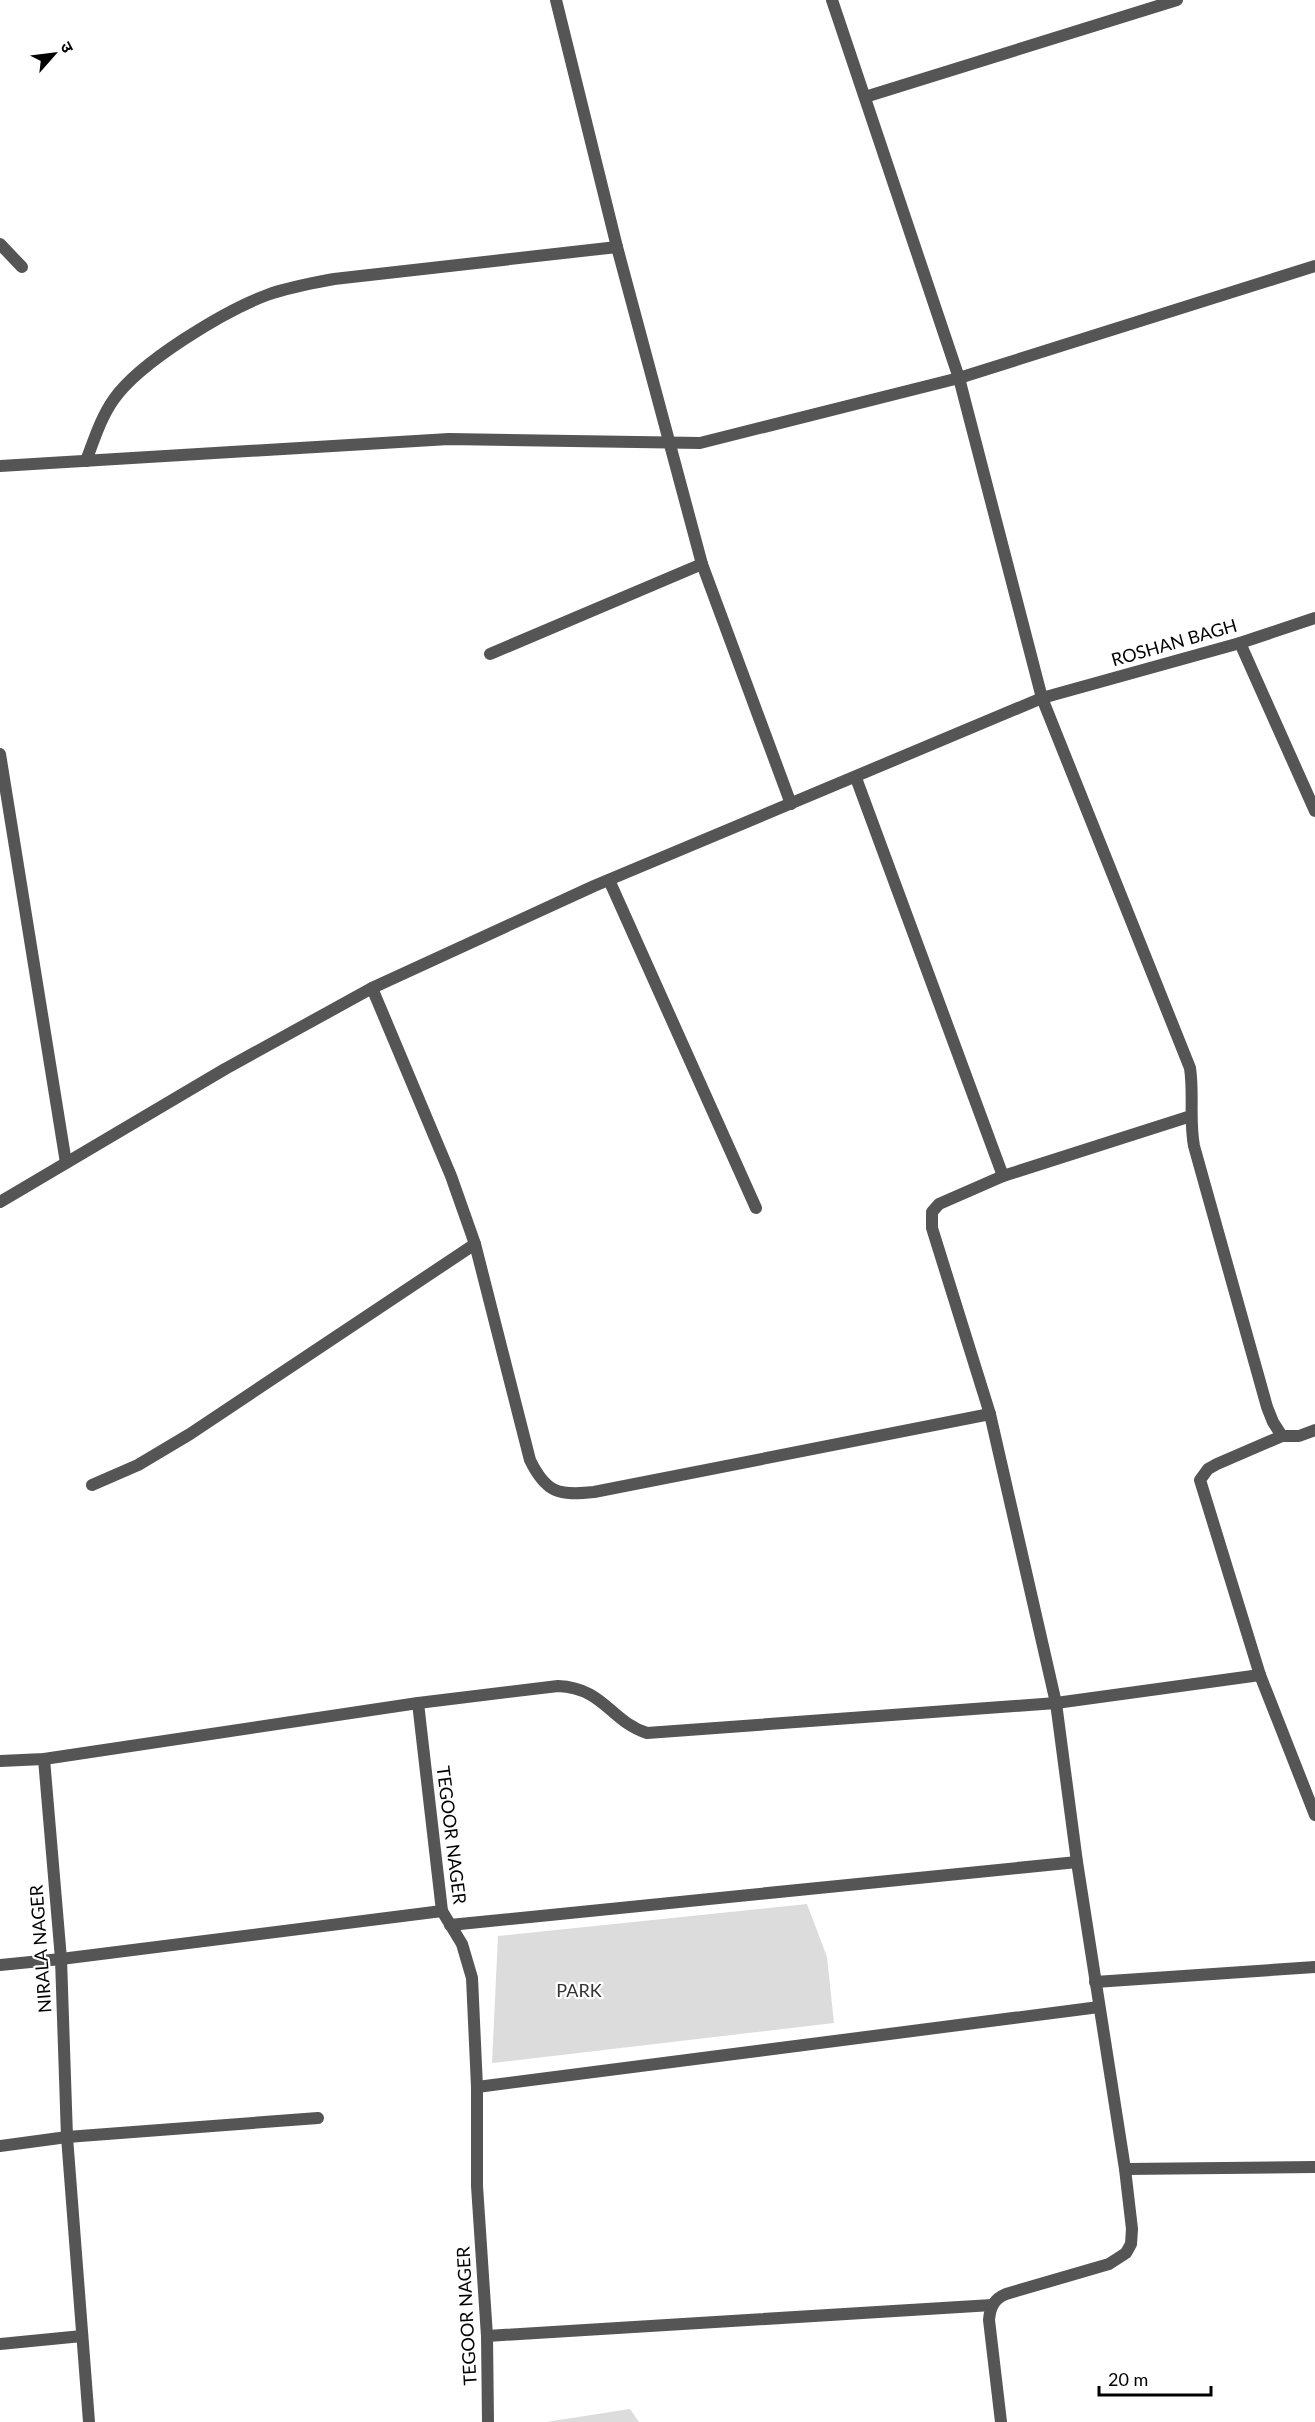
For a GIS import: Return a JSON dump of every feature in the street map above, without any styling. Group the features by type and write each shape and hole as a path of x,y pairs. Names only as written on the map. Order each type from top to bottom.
{"street":[{"path":"556,0 617,247 702,564 791,804"},
{"path":"832,0 958,378 1042,698 1190,1068 1193,1086 1191,1116 1194,1146 1267,1407 1282,1436"},
{"path":"865,97 1178,0"},
{"path":"0,244 22,267"},
{"path":"86,461 104,414 126,383 141,369 226,315 267,295 334,279 617,247"},
{"path":"0,466 449,439 669,444 700,442 958,378 1315,266"},
{"path":"490,654 702,564"},
{"name":"ROSHAN BAGH","path":"0,1202 225,1069 372,988 609,880 1042,698 1240,643 1315,618"},
{"path":"1240,643 1315,811"},
{"path":"0,754 66,1163"},
{"path":"856,778 1003,1176"},
{"path":"609,880 756,1208"},
{"path":"372,988 451,1176 475,1244 530,1460 536,1473 547,1486 564,1494 594,1492 990,1414"},
{"path":"1001,2422 988,2320 992,2305 998,2297 1006,2294 1122,2258 1131,2244 1132,2229 1125,2169 1077,1862 1056,1703 990,1414 931,1220 932,1212 942,1201 1003,1176 1191,1116"},
{"path":"92,1485 138,1465 190,1434 475,1244"},
{"path":"1315,1430 1299,1436 1282,1436 1217,1464 1208,1469 1200,1480 1260,1675 1315,1815"},
{"path":"0,1761 44,1759 418,1703 558,1686 572,1686 590,1693 615,1712 626,1724 647,1734 1056,1703 1260,1675"},
{"name":"TEGOOR NAGER","path":"418,1703 442,1911 462,1944 472,1978 477,2087 477,2186 487,2336 488,2422"},
{"name":"NIRALA NAGER","path":"44,1759 61,1959 67,2137 89,2422"},
{"path":"450,1925 1077,1862"},
{"path":"0,1965 442,1911"},
{"path":"1095,1982 1315,1967"},
{"path":"477,2087 1099,2007"},
{"path":"0,2146 67,2137 318,2118"},
{"path":"1125,2169 1315,2167"},
{"path":"487,2336 992,2305"},
{"path":"0,2344 82,2336"}],"green space":[{"name":"PARK","path":"807,1904 827,1957 834,2023 492,2063 498,1936"},
{"path":"630,2409 639,2422 546,2422"}]}
